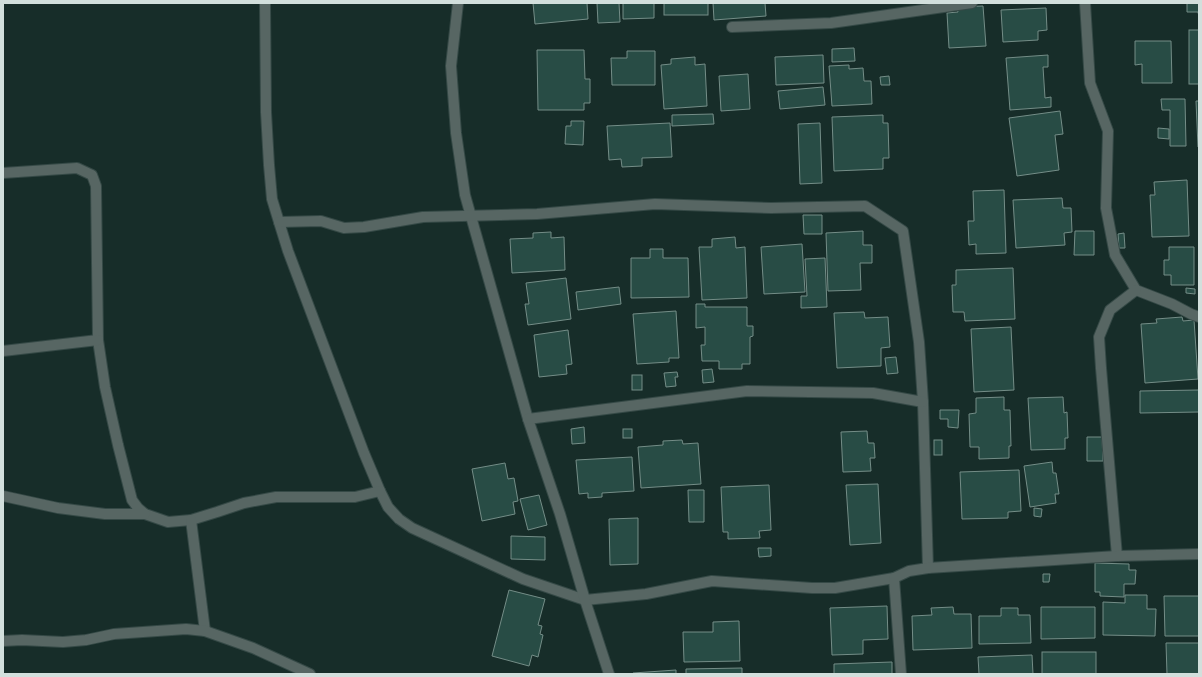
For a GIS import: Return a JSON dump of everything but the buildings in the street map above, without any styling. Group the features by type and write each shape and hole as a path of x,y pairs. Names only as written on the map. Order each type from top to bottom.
{"street":[{"path":"265,3 266,112 272,199 288,251 380,491 388,507 412,528 523,579 585,600 646,594 712,581 812,588 835,588 894,578 909,571 928,568 1117,556 1199,554"},
{"path":"458,3 451,66 455,125 465,195 528,419 560,514 585,600 609,674"},
{"path":"732,26 831,23 972,3"},
{"path":"1085,3 1090,84 1108,131 1107,216 1114,255 1136,290 1172,304 1199,317"},
{"path":"3,173 77,168 92,175 96,186 98,340 105,387 132,500 145,514"},
{"path":"279,222 321,221 344,228 364,227 423,217 537,214 656,204 771,208 865,206 903,231 919,342 923,402 928,568"},
{"path":"1117,556 1099,337 1110,310 1136,290"},
{"path":"3,351 98,340"},
{"path":"528,419 747,391 873,394 923,402"},
{"path":"3,496 58,508 105,514 145,514 168,522 191,520 244,503 276,497 355,497 380,491"},
{"path":"191,520 205,631"},
{"path":"894,578 902,674"},
{"path":"3,641 22,640 64,642 86,640 114,634 186,629 205,631 253,648 303,673"}]}
